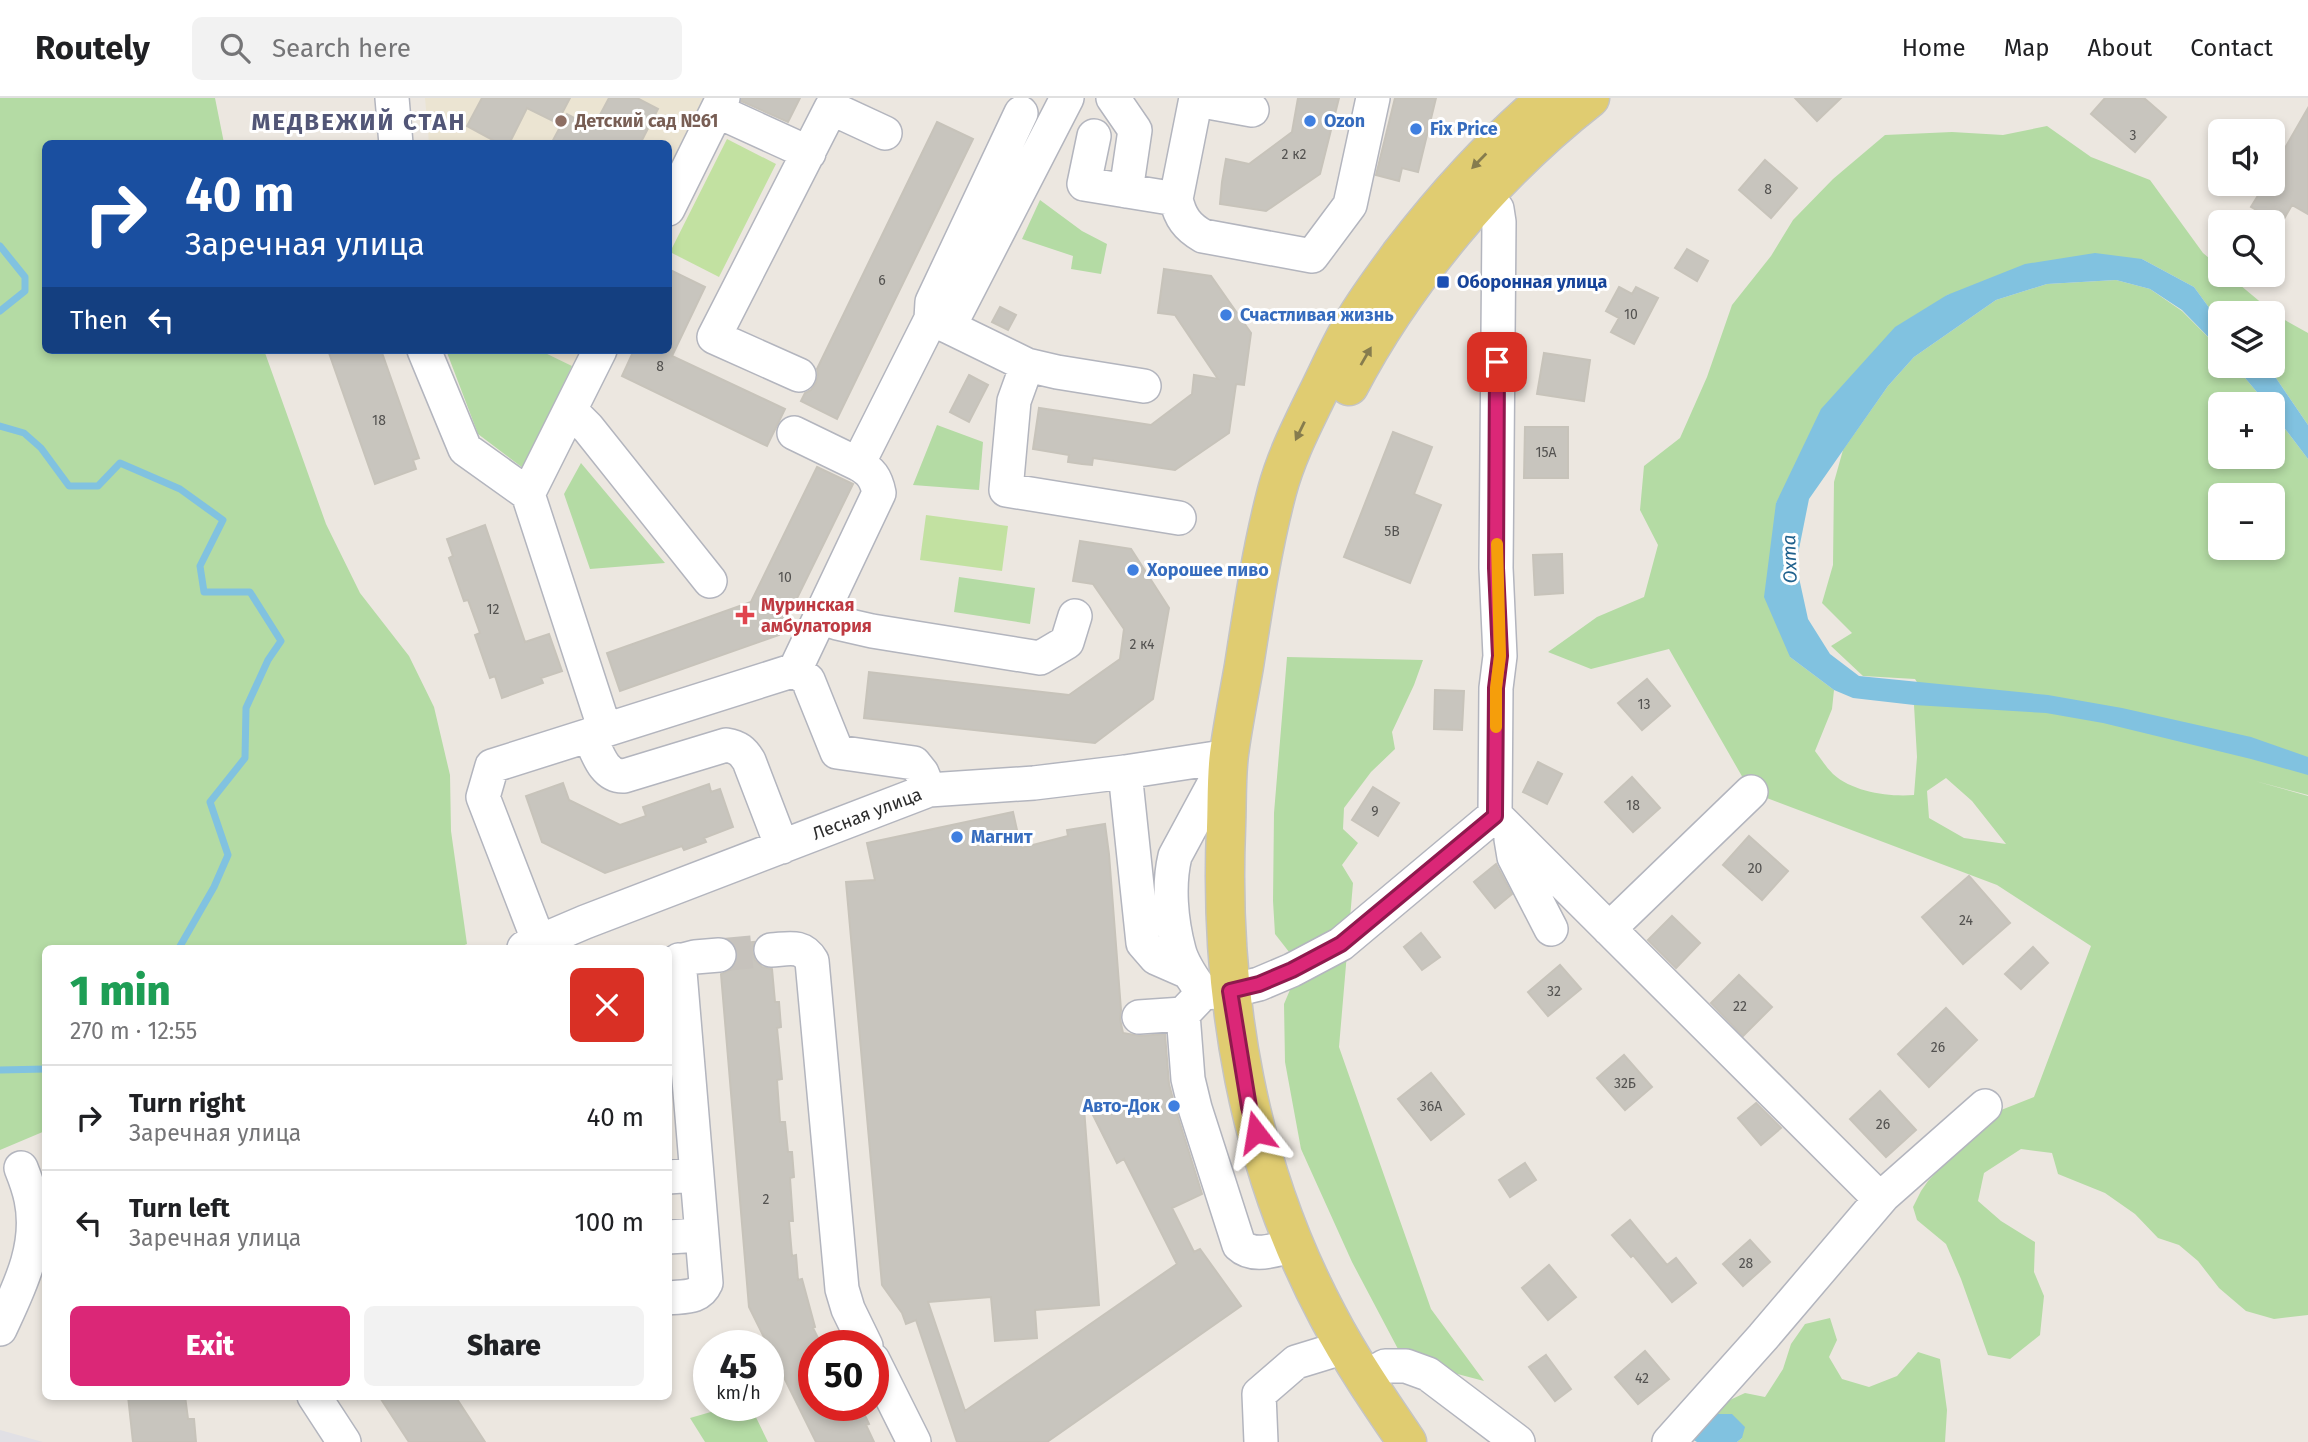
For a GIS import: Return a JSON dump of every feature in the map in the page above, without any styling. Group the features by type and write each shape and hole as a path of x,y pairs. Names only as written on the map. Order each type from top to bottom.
{"main road":[{"path":"1266,546 1297,494 1350,384 1374,342 1424,267 1485,198 1547,98"},
{"path":"1406,1442 1354,1363 1327,1315 1294,1246 1267,1170 1249,1107 1201,993 1224,889 1229,756 1252,612 1278,488 1293,444 1350,328 1378,285 1427,220 1471,169 1590,98"}],"street":[{"path":"392,98 396,140"},
{"path":"858,464 1067,98"},
{"path":"1114,98 1135,130 1126,191"},
{"path":"1252,110 1197,99 1176,199 1180,214 1189,228 1203,236 1312,256 1350,205 1373,98"},
{"path":"1517,98 1520,139"},
{"path":"1520,139 1553,112 1557,98"},
{"path":"672,201 720,105 809,153"},
{"path":"1052,128 1010,106 932,302 940,323 1027,365 1144,386"},
{"path":"799,375 714,337 831,108 886,133"},
{"path":"1094,136 1084,184 1176,199"},
{"path":"1485,198 1497,209 1499,222 1496,568 1500,656 1496,688 1502,823 1514,857 1551,929"},
{"path":"426,354 465,449 528,494 607,771 615,776 624,776 726,745 735,747 743,751 749,761 782,847"},
{"path":"528,494 598,354"},
{"path":"1027,365 1014,401 1006,491 1179,518"},
{"path":"570,410 588,428 710,581"},
{"path":"552,942 483,797 492,766 795,670 879,493 877,481 869,470 794,433"},
{"path":"821,616 837,623 872,631 1040,658 1067,642 1075,616"},
{"path":"795,670 808,680 837,752 914,763 922,773 929,790"},
{"path":"1229,756 1175,856 1170,873 1171,902 1179,950 1201,993 1188,1079 1239,1245 1253,1253 1294,1246"},
{"name":"Лесная улица","path":"552,942 782,847 929,790 1034,783 1229,756"},
{"path":"1125,772 1143,943 1156,958 1201,993"},
{"path":"1609,929 1751,792"},
{"path":"1502,823 1877,1196 1883,1196"},
{"path":"1139,1017 1201,993 1259,984 1341,944 1502,823"},
{"path":"771,950 797,948 807,952 812,961 842,1289 858,1330"},
{"path":"672,1298 695,1296 702,1291 706,1283 701,1235 682,1176 674,962 719,955"},
{"path":"1669,1442 1883,1196 1985,1106"},
{"path":"0,1329 23,1279 34,1238 31,1200 22,1168"},
{"path":"672,1237 701,1235"},
{"path":"1261,1442 1259,1394 1296,1362 1406,1366 1428,1374 1518,1442"},
{"path":"889,1392 914,1442"},
{"path":"317,1400 344,1442"}],"shaded area":[{"name":"Детский сад №61","path":"425,98 706,98 672,167 672,140 429,140"},
{"path":"547,354 578,354 572,366"},
{"path":"0,1430 43,1442 0,1442"}],"green space":[{"path":"0,98 215,98 223,140 42,140 42,354 265,354 326,524 360,593 409,656 434,707 450,775 451,831 467,944 42,945 42,1132 0,1150"},
{"path":"2047,126 2091,157 2150,180 2208,257 2208,287 2242,287 2259,301 2208,301 2208,306 2194,287 2142,259 1947,295 1776,503 1790,657 1834,690 1832,709 1815,751 1833,774 1850,785 1882,794 1914,795 1917,757 1914,705 1945,705 1922,690 1915,679 1863,676 1831,646 1852,633 1822,603 1833,565 1834,482 1843,450 1888,386 1914,357 1996,300 2047,284 2116,280 2150,289 2182,311 2208,337 2208,378 2245,378 2257,392 2208,392 2208,469 2285,469 2285,429 2308,459 2308,795 2255,781 2308,796 2308,1315 2274,1319 2246,1311 2219,1288 2198,1261 2179,1245 2158,1238 2135,1214 2105,1193 2058,1174 2052,1153 2021,1149 1984,1173 1978,1201 2001,1221 2035,1242 2034,1272 2044,1296 2040,1335 2010,1359 1988,1355 1946,1244 1917,1220 1913,1207 1928,1181 1991,1114 2034,1097 2091,946 1997,885 1751,792 1669,649 1591,669 1548,652 1597,617 1644,597 1658,545 1640,510 1644,466 1680,438 1707,377 1732,305 1771,256 1793,220 1833,179 1885,135 1952,132 2003,135","holes":["1946,778 1972,801 2006,844 1964,838 1929,818 1927,791"]},
{"path":"727,139 776,164 719,277 672,253 672,248"},
{"path":"1040,200 1082,231 1107,244 1101,274 1071,269 1073,256 1022,239"},
{"path":"2285,320 2308,333 2308,425 2276,378 2285,378"},
{"path":"448,354 547,354 572,366 523,468 478,434"},
{"path":"937,425 983,442 979,490 913,485"},
{"path":"581,463 665,563 590,569 564,494"},
{"path":"926,515 1008,526 1002,571 920,560"},
{"path":"959,577 1035,588 1030,624 954,612"},
{"path":"1287,657 1423,660 1392,732 1395,749 1371,772 1344,808 1343,829 1358,843 1342,865 1353,883 1339,1047 1431,1309 1484,1381 1446,1371 1398,1349 1352,1262 1301,1149 1285,1062 1284,1004 1300,966 1275,934 1273,901 1274,813"},
{"path":"1830,1318 1837,1340 1829,1357 1842,1379 1869,1387 1897,1376 1918,1352 1940,1359 1947,1410 1945,1442 1737,1442 1742,1438 1711,1414 1719,1405 1745,1393 1765,1397 1783,1369 1791,1344 1805,1324"},
{"path":"693,1417 693,1421 758,1421 768,1442 705,1442 690,1418"}],"water":[{"name":"Охта","path":"2095,253 2142,259 2194,287 2208,306 2208,337 2182,310 2150,289 2116,280 2047,284 1996,300 1914,357 1888,386 1809,499 1796,564 1808,619 1830,654 1859,676 2048,695 2122,708 2251,737 2308,757 2308,775 2103,723 2046,713 1914,705 1853,698 1834,690 1790,657 1764,597 1776,503 1821,409 1895,327 1947,295 2025,264"},
{"path":"2245,378 2276,378 2308,425 2308,459 2285,429 2285,392 2257,392"},
{"path":"1711,1414 1732,1414 1745,1427 1742,1438 1737,1442 1697,1442 1692,1439"}],"building":[{"path":"482,98 570,98 557,123 527,108 511,140 493,140 467,126"},
{"path":"609,98 637,98 658,109 642,140 553,140 567,114 593,128"},
{"path":"742,98 800,98 788,122 741,101"},
{"path":"1298,98 1339,98 1320,174 1266,211 1220,204 1226,159 1249,164 1292,132"},
{"path":"1395,98 1436,98 1418,172 1402,168 1399,181 1376,175"},
{"path":"1795,98 1841,98 1817,121"},
{"path":"2105,98 2144,98 2166,117 2135,152 2091,114"},
{"path":"2308,108 2308,214 2292,205 2285,217 2285,210 2256,210 2251,207 2258,196 2285,196 2285,148"},
{"path":"937,122 973,139 837,419 801,401 816,383 817,369"},
{"path":"1765,160 1797,188 1771,218 1739,190"},
{"path":"1687,249 1708,261 1697,281 1675,268"},
{"path":"1164,269 1211,276 1251,333 1244,385 1236,384 1229,433 1175,470 1093,458 1092,465 1068,462 1069,455 1033,449 1039,408 1151,425 1192,394 1194,375 1218,379 1175,315 1158,313"},
{"path":"672,271 705,287 672,356 785,409 767,446 622,376 632,354 672,354"},
{"path":"1619,287 1632,294 1636,287 1658,298 1634,344 1611,332 1619,318 1606,311"},
{"path":"1000,307 1016,315 1008,330 992,322"},
{"path":"1544,353 1590,360 1584,401 1537,394"},
{"path":"329,354 382,354 419,458 413,460 416,469 375,484"},
{"path":"969,375 988,385 969,422 950,412"},
{"path":"1525,427 1568,427 1568,478 1524,478"},
{"path":"1393,432 1432,447 1414,494 1441,505 1410,583 1344,557"},
{"path":"817,467 853,484 779,635 620,691 607,653 751,602"},
{"path":"485,525 525,642 549,634 562,671 541,678 543,683 502,698 495,676 490,678 475,635 480,633 468,600 464,601 449,558 453,556 447,539"},
{"path":"1080,541 1131,549 1169,608 1153,699 1095,743 864,718 869,672 1069,695 1120,659 1124,629 1093,584 1073,581"},
{"path":"1562,554 1563,593 1535,595 1533,555"},
{"path":"1647,679 1670,706 1642,730 1618,703"},
{"path":"1435,690 1464,691 1462,730 1434,729"},
{"path":"1538,762 1562,774 1547,804 1523,792"},
{"path":"1632,777 1660,808 1633,832 1605,802"},
{"path":"563,783 569,800 620,825 646,816 643,807 709,784 711,792 720,789 733,827 704,838 706,842 684,850 682,846 605,873 542,842 526,796"},
{"path":"1373,787 1399,803 1378,836 1352,820"},
{"path":"1013,812 1021,848 1068,836 1067,830 1105,824 1123,1033 1140,1036 1165,1034 1169,1084 1202,1194 1172,1208 1194,1252 1200,1249 1241,1306 1047,1442 957,1442 916,1320 906,1324 902,1313 882,1285 846,882 875,880 867,843","holes":["1083,1095 1117,1163 1124,1159 1177,1264 965,1411 928,1302 991,1297 995,1341 1037,1338 1035,1310 1099,1305"]},
{"path":"1749,836 1788,871 1762,900 1723,865"},
{"path":"1496,864 1512,894 1495,908 1474,882"},
{"path":"1969,876 2010,923 1963,964 1922,917"},
{"path":"1672,916 1700,943 1676,968 1648,940"},
{"path":"1421,933 1440,957 1422,970 1404,947"},
{"path":"754,942 752,951 755,960 762,967 772,969 775,1002 779,1002 781,1027 777,1028 782,1079 777,1080 780,1122 785,1122 794,1177 790,1178 793,1221 789,1221 792,1256 796,1255 798,1280 802,1279 815,1327 814,1330 798,1330 798,1406 784,1378 784,1330 760,1330 749,1307 721,974 737,963 738,953 734,944"},
{"path":"2033,947 2048,963 2021,989 2005,974"},
{"path":"1560,965 1581,989 1548,1016 1528,992"},
{"path":"1739,975 1772,1007 1743,1036 1711,1003"},
{"path":"1946,1008 1977,1040 1929,1087 1898,1054"},
{"path":"1624,1055 1652,1087 1625,1110 1597,1078"},
{"path":"1431,1073 1464,1114 1431,1140 1398,1099"},
{"path":"1880,1091 1916,1130 1886,1157 1850,1119"},
{"path":"1756,1103 1781,1128 1761,1145 1738,1118"},
{"path":"1525,1163 1536,1180 1510,1197 1499,1180"},
{"path":"1630,1220 1667,1265 1676,1258 1696,1283 1672,1302 1633,1255 1631,1257 1612,1235"},
{"path":"1750,1240 1770,1262 1743,1286 1723,1264"},
{"path":"1549,1265 1576,1297 1548,1320 1522,1288"},
{"path":"1645,1351 1669,1379 1638,1404 1615,1377"},
{"path":"1546,1355 1571,1389 1555,1401 1529,1367"},
{"path":"128,1400 186,1400 188,1419 194,1419 196,1442 133,1442"},
{"path":"382,1400 458,1400 485,1442 409,1442"},
{"path":"806,1421 868,1421 869,1424 866,1425 874,1442 816,1442"}],"waterway":[{"path":"0,246 25,277 25,291 0,311"},
{"path":"0,426 24,433 41,448 69,486 98,486 120,463 180,489 223,520 200,566 204,592 250,592 281,641 268,660 246,708 245,758 210,802 228,855 214,887 181,945"},
{"path":"0,1070 42,1069"}],"tunnel":[{"path":"719,955 771,950"}],"slow traffic":[{"path":"1496,727 1496,688 1500,656 1497,544"}],"place":[{"name":"Детский сад №61","path":"561,121"},
{"name":"Ozon","path":"1310,121"},
{"name":"Fix Price","path":"1416,129"},
{"name":"Оборонная улица","path":"1443,282"},
{"name":"Счастливая жизнь","path":"1226,315"},
{"name":"Хорошее пиво","path":"1133,570"},
{"name":"Муринская амбулатория","path":"745,615"},
{"name":"Магнит","path":"957,837"},
{"name":"Авто-Док","path":"1174,1106"}],"district":[{"name":"МЕДВЕЖИЙ СТАН","path":"359,122"}],"route":[{"path":"1256,1132 1249,1107 1230,991 1259,984 1341,944 1495,816 1496,688 1500,656 1496,568 1497,362"}]}
